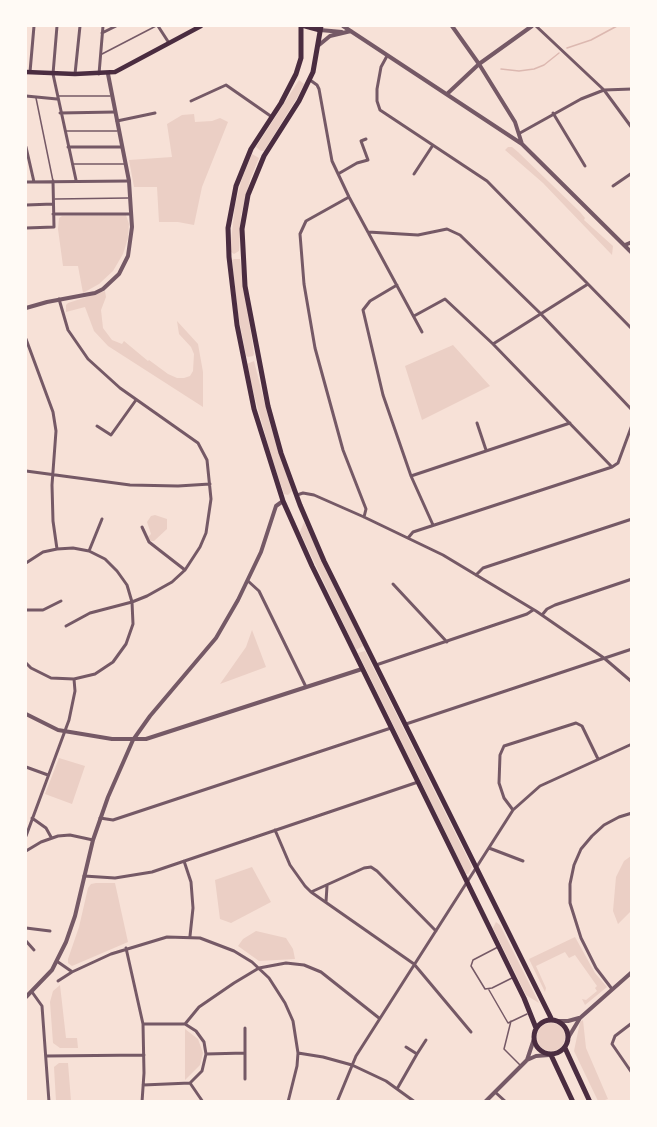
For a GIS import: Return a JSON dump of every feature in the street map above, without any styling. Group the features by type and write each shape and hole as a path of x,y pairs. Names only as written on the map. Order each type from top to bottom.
{"main road":[{"path":"28,72 108,74 120,70 201,26"},
{"path":"536,1028 531,1013 312,566 283,501 254,409 243,361 235,316 229,257 228,228 236,186 251,149 296,74 308,26 320,28 319,45 309,79 299,101 264,156 248,195 242,229 242,256 257,358 279,443 324,561 499,916 554,1021 565,1028 568,1038 565,1048 590,1101"},
{"path":"296,74 309,79"},
{"path":"251,149 264,156"},
{"path":"229,257 242,256"},
{"path":"243,361 257,358"},
{"path":"487,923 499,916"},
{"path":"554,1021 540,1023 536,1028 535,1045 541,1052 550,1055 565,1048"},
{"path":"550,1055 573,1101"}],"street":[{"path":"28,72 34,26"},
{"path":"57,26 53,74 76,180"},
{"path":"75,74 80,26"},
{"path":"99,74 103,26"},
{"path":"102,33 116,26"},
{"path":"158,26 169,44"},
{"path":"343,26 522,144 632,253"},
{"path":"452,26 515,122 522,144"},
{"path":"447,94 479,64 534,26 604,90 632,128"},
{"path":"320,28 343,32"},
{"path":"319,45 330,36 351,31"},
{"path":"387,56 379,76 377,97 378,106 384,113 487,180 632,329"},
{"path":"26,308 95,293 110,284 119,274 128,256 132,227 129,181 108,74"},
{"path":"309,79 319,88 329,147 338,174 422,332"},
{"path":"191,101 226,85 272,117"},
{"path":"520,134 580,99 604,90 632,89"},
{"path":"26,96 57,98"},
{"path":"60,113 115,112"},
{"path":"117,121 155,113"},
{"path":"553,113 585,166"},
{"path":"509,135 515,122"},
{"path":"338,174 357,163 368,160 361,141 366,139"},
{"path":"414,174 433,145"},
{"path":"26,147 34,182"},
{"path":"68,147 122,147"},
{"path":"613,186 632,173"},
{"path":"26,228 54,227 53,181"},
{"path":"26,182 129,181"},
{"path":"349,197 306,221 300,234 304,284 315,348 343,450 366,509 364,517"},
{"path":"26,205 53,204"},
{"path":"52,214 131,214"},
{"path":"368,232 418,235 447,229 460,235 540,313 632,410"},
{"path":"625,245 632,242"},
{"path":"493,344 588,284"},
{"path":"397,285 370,301 363,310 383,394 411,476 433,525"},
{"path":"59,299 68,330 87,359 136,400 198,443 207,460 211,499 206,532 200,547 185,570 159,590 132,602 90,613 66,626"},
{"path":"414,316 445,299 493,344 612,467"},
{"path":"26,339 53,412 56,431 53,521 57,549"},
{"path":"97,426 111,435 136,400"},
{"path":"477,423 486,451"},
{"path":"411,476 570,423"},
{"path":"408,538 413,532 433,525 612,467 618,463 632,425"},
{"path":"26,471 137,485 210,484"},
{"path":"297,495 303,493 314,495 443,555 534,609 604,658 632,682"},
{"path":"26,998 46,979 58,962 75,916 100,818 133,740 150,716 216,638 248,581 261,552 275,508 283,501"},
{"path":"89,551 102,519"},
{"path":"476,575 483,568 632,519"},
{"path":"142,527 148,542 185,570"},
{"path":"26,563 43,552 73,548 89,551 105,559 127,585 132,602 133,624 126,644 113,662 95,674 74,679 51,678 26,663"},
{"path":"542,615 555,605 632,579"},
{"path":"248,581 259,591 306,687"},
{"path":"393,584 447,642"},
{"path":"26,610 43,610 61,601"},
{"path":"376,665 527,614 534,609"},
{"path":"405,724 632,649"},
{"path":"26,714 65,732 112,739 133,740 158,737 362,669"},
{"path":"26,836 65,732 75,692 74,679"},
{"path":"513,810 504,798 499,783 500,752 504,746 576,723 582,726 598,759"},
{"path":"100,818 113,820 391,728"},
{"path":"337,1101 352,1065 513,810 540,786 632,744"},
{"path":"26,767 48,775"},
{"path":"84,876 127,877 184,861 418,782"},
{"path":"612,989 596,968 580,939 570,903 570,884 574,865 581,849 592,836 604,825 632,813"},
{"path":"32,818 46,828 51,837"},
{"path":"275,830 290,865 311,892 414,964 471,1032"},
{"path":"26,850 51,837 70,835 93,840"},
{"path":"489,848 523,861"},
{"path":"184,861 190,882 193,908 190,936"},
{"path":"311,892 364,868 374,868 436,931"},
{"path":"326,903 327,886"},
{"path":"26,928 50,931"},
{"path":"58,981 72,972 126,948 167,937 200,938 234,951 259,968 278,990 293,1021 298,1053 288,1101"},
{"path":"26,941 34,950"},
{"path":"126,948 143,1024 142,1101"},
{"path":"58,962 72,972"},
{"path":"185,1024 194,1011 208,1000 259,968 286,963 313,968 328,977 380,1019"},
{"path":"568,1038 580,1018 632,972"},
{"path":"32,992 42,1006 49,1101"},
{"path":"554,1021 580,1018"},
{"path":"632,1023 615,1036 612,1044 632,1073"},
{"path":"143,1024 185,1024 196,1031 204,1042 206,1054 202,1071 190,1083 143,1085"},
{"path":"245,1028 245,1079"},
{"path":"527,1060 534,1039"},
{"path":"397,1089 426,1040"},
{"path":"406,1047 417,1054"},
{"path":"206,1054 245,1053"},
{"path":"298,1053 352,1065 386,1081 415,1101"},
{"path":"47,1056 144,1054"},
{"path":"485,1101 527,1060 536,1056 550,1055"},
{"path":"190,1083 203,1101"},
{"path":"495,1092 506,1101"}],"lane":[{"path":"100,55 158,26"},
{"path":"57,98 112,96"},
{"path":"36,97 53,181"},
{"path":"64,131 118,130"},
{"path":"71,164 125,164"},
{"path":"52,199 129,198"},
{"path":"498,946 471,963 508,1023 531,1013"},
{"path":"488,989 513,977"},
{"path":"511,1021 504,1049 520,1065"}],"shaded area":[{"path":"299,80 304,84 297,98 264,151 261,151 256,147"},
{"path":"194,114 195,122 220,118 228,122 202,187 194,225 159,222 157,187 134,187 129,160 172,157 167,124 182,115"},
{"path":"508,147 518,152 580,212 584,220 613,246 612,255 543,183 505,150"},
{"path":"252,154 259,158 250,180 241,215 239,251 234,254 231,252 231,241 235,205 242,178"},
{"path":"126,215 129,224 128,238 123,254 113,271 99,284 83,293 78,266 63,266 58,229 59,218 62,216"},
{"path":"240,259 254,354 248,357 238,314 232,260"},
{"path":"105,291 106,297 101,310 103,328 112,340 122,344 124,341 168,374 184,378 190,376 193,371 194,354 179,334 177,321 198,344 203,372 203,407 108,346 94,331 85,307 66,312 68,303"},
{"path":"453,345 490,386 422,420 405,366"},
{"path":"254,361 270,424 292,491 288,495 284,494 254,395 247,364"},
{"path":"151,516 167,519 167,529 154,541 150,541 148,537 151,534 147,522"},
{"path":"304,522 363,646 356,650 300,532"},
{"path":"252,630 266,667 220,684 246,647"},
{"path":"365,651 472,867 468,874 358,653"},
{"path":"59,758 85,766 72,804 45,794"},
{"path":"631,856 631,911 618,924 613,911 616,877 624,861"},
{"path":"252,867 271,902 231,923 220,919 215,880"},
{"path":"115,883 128,942 72,966 68,963 68,959 79,927 88,888 91,884"},
{"path":"496,922 500,925 539,1003 526,995 493,928"},
{"path":"256,931 286,938 293,949 295,959 259,961 238,946 243,939"},
{"path":"575,937 595,973 607,987 585,1005 582,999 586,1000 597,991 595,988 597,986 575,955 569,958 565,952 536,966 546,988 545,992 529,959"},
{"path":"60,985 66,1038 77,1038 78,1048 60,1048 53,1043 50,1002 53,991"},
{"path":"583,1020 586,1048 608,1099 602,1101 598,1101 574,1051 580,1022"},
{"path":"551,1023 561,1027 565,1037 561,1047 551,1051 541,1047 537,1037 541,1027"},
{"path":"185,1029 198,1039 203,1053 200,1065 185,1080"},
{"path":"59,1063 68,1063 71,1101 56,1101 54,1067"}],"waterway":[{"path":"567,48 591,40 617,26"},
{"path":"501,69 519,71 534,69 544,65 559,53"}]}
